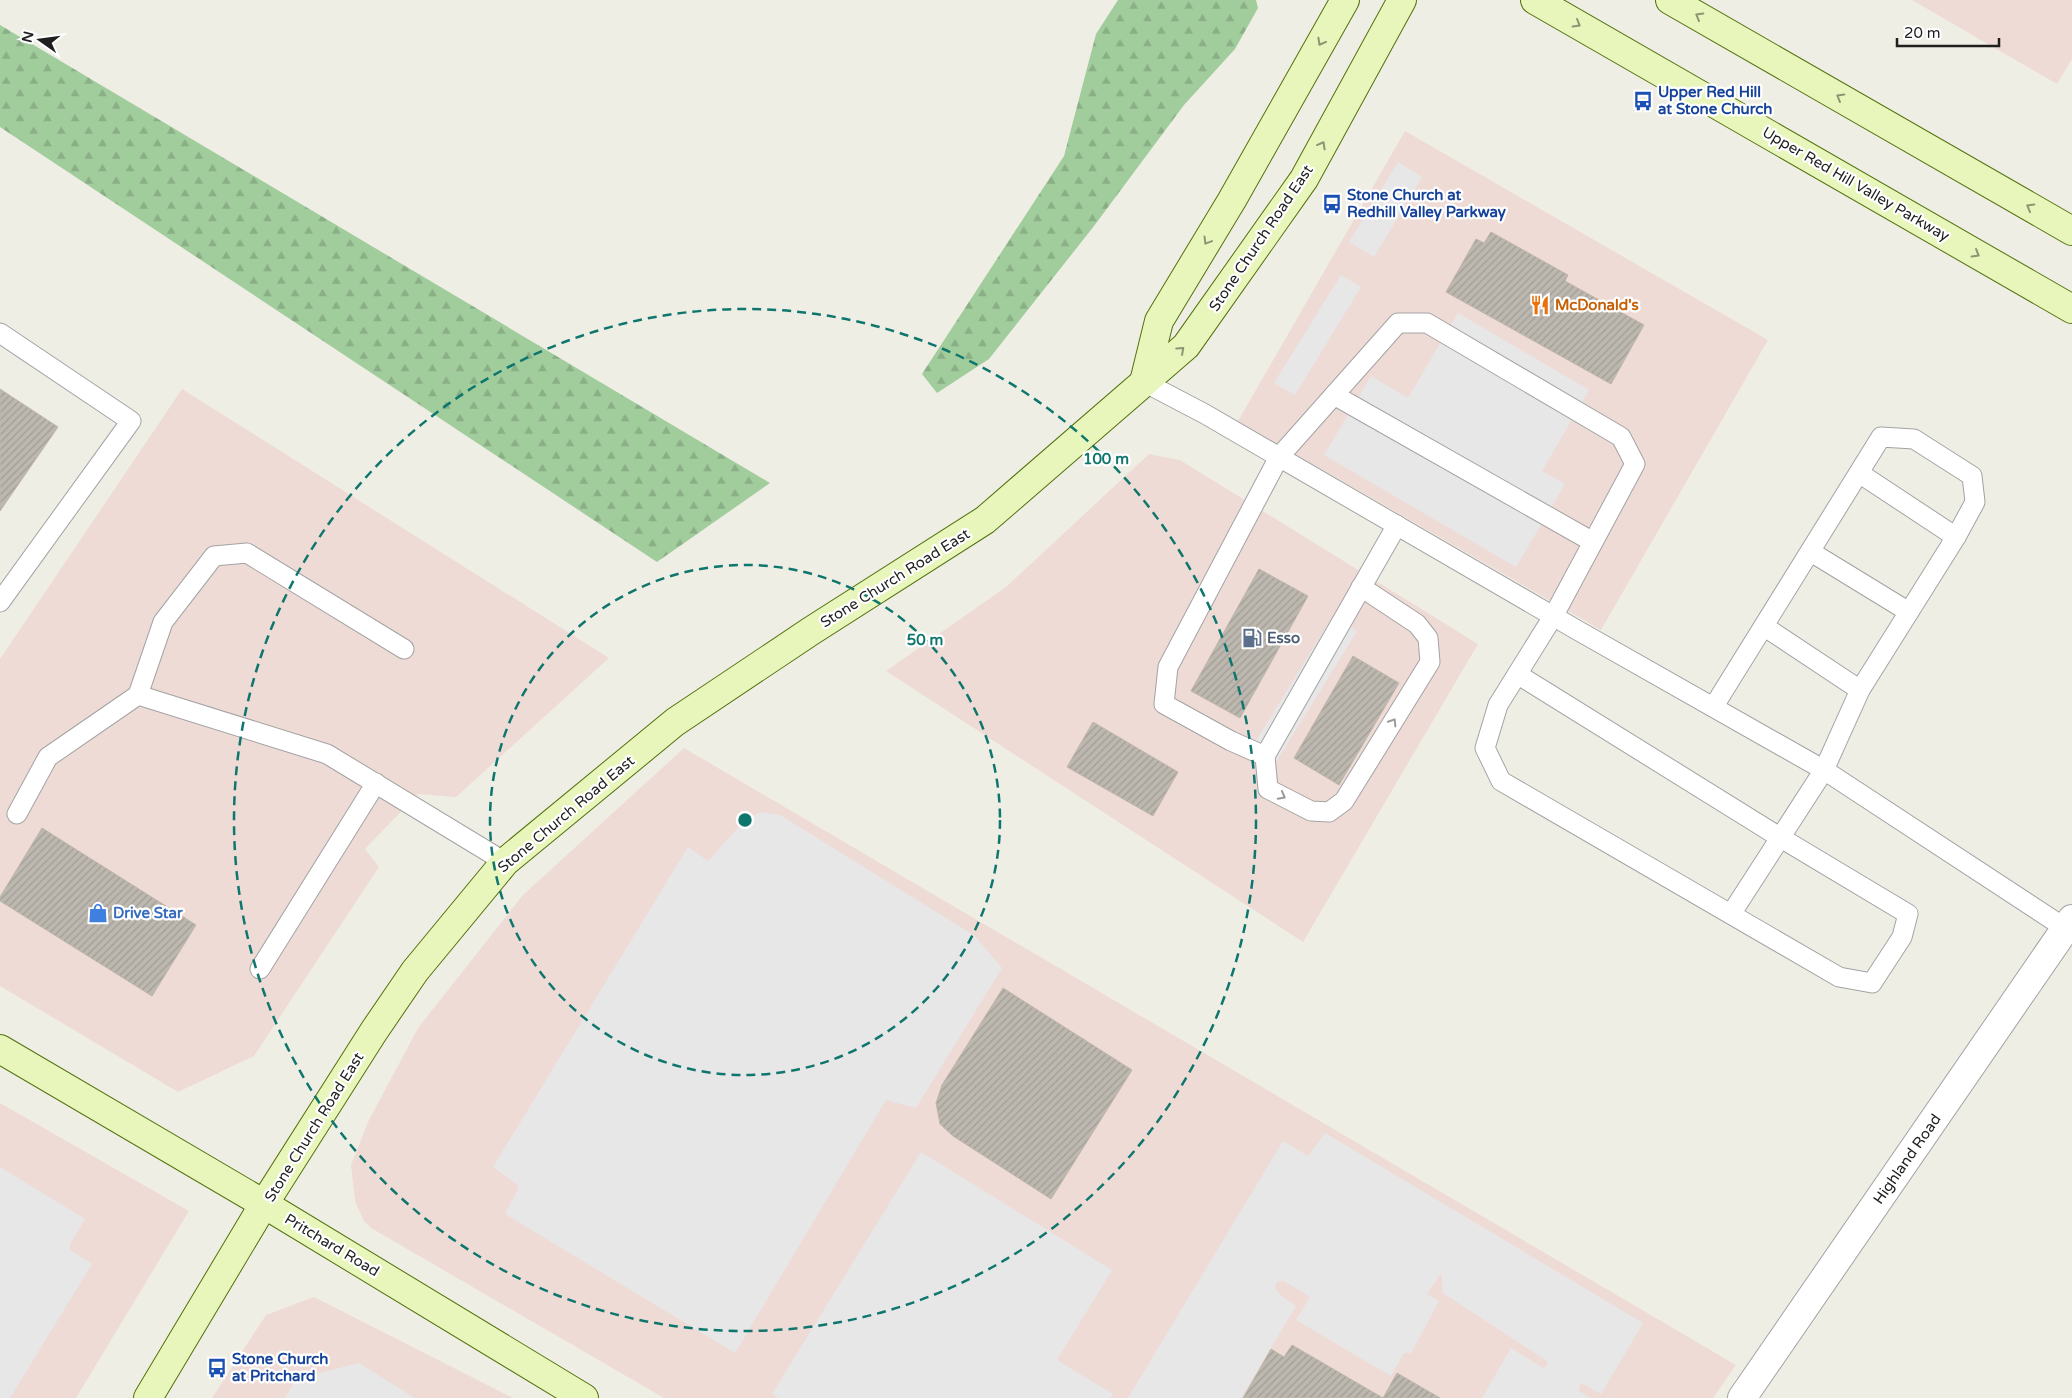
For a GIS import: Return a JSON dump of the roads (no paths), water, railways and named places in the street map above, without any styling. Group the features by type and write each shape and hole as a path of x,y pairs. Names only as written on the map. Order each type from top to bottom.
{"main road":[{"path":"1144,382 1159,320 1232,200 1344,0"},
{"name":"Stone Church Road East","path":"148,1398 264,1204 374,1031 415,971 505,862 675,722 811,631 985,520 1186,346 1304,180 1402,0"},
{"name":"Upper Red Hill Valley Parkway","path":"1535,0 2072,309"},
{"path":"1670,0 2072,231"},
{"name":"Pritchard Road","path":"0,1048 264,1204 584,1398"}],"street":[{"name":"Highland Road","path":"1742,1398 2069,924"}],"lane":[{"path":"1265,756 1164,704 1168,667 1279,457 1398,323 1427,323 1621,437 1635,464 1554,615 1517,674 1498,705 1485,748 1501,781 1839,977 1872,983 1902,937 1908,914 1780,838 1517,674"},
{"path":"0,333 131,421 0,602"},
{"path":"1144,382 1279,457 1824,770 2069,924"},
{"path":"1334,394 1593,542"},
{"path":"1714,706 1765,627 1881,437 1914,438 1972,476 1975,502 1956,537 1860,690 1824,770 1731,914"},
{"path":"1859,473 1956,537"},
{"path":"1361,587 1417,624 1428,638 1430,662 1344,801 1329,812 1311,811 1268,789 1265,756 1361,587 1397,525"},
{"path":"1811,552 1909,612"},
{"path":"17,814 48,758 138,695 163,622 214,556 247,553 404,649"},
{"path":"1765,627 1860,690"},
{"path":"138,695 328,754 505,862"},
{"path":"260,969 376,784"}],"place":[{"name":"Upper Red Hill at Stone Church","path":"1643,101"},
{"name":"Stone Church at Redhill Valley Parkway","path":"1332,204"},
{"name":"McDonald's","path":"1540,305"},
{"name":"Esso","path":"1252,638"},
{"name":"Drive Star","path":"98,913"},
{"name":"Stone Church at Pritchard","path":"217,1368"}]}
